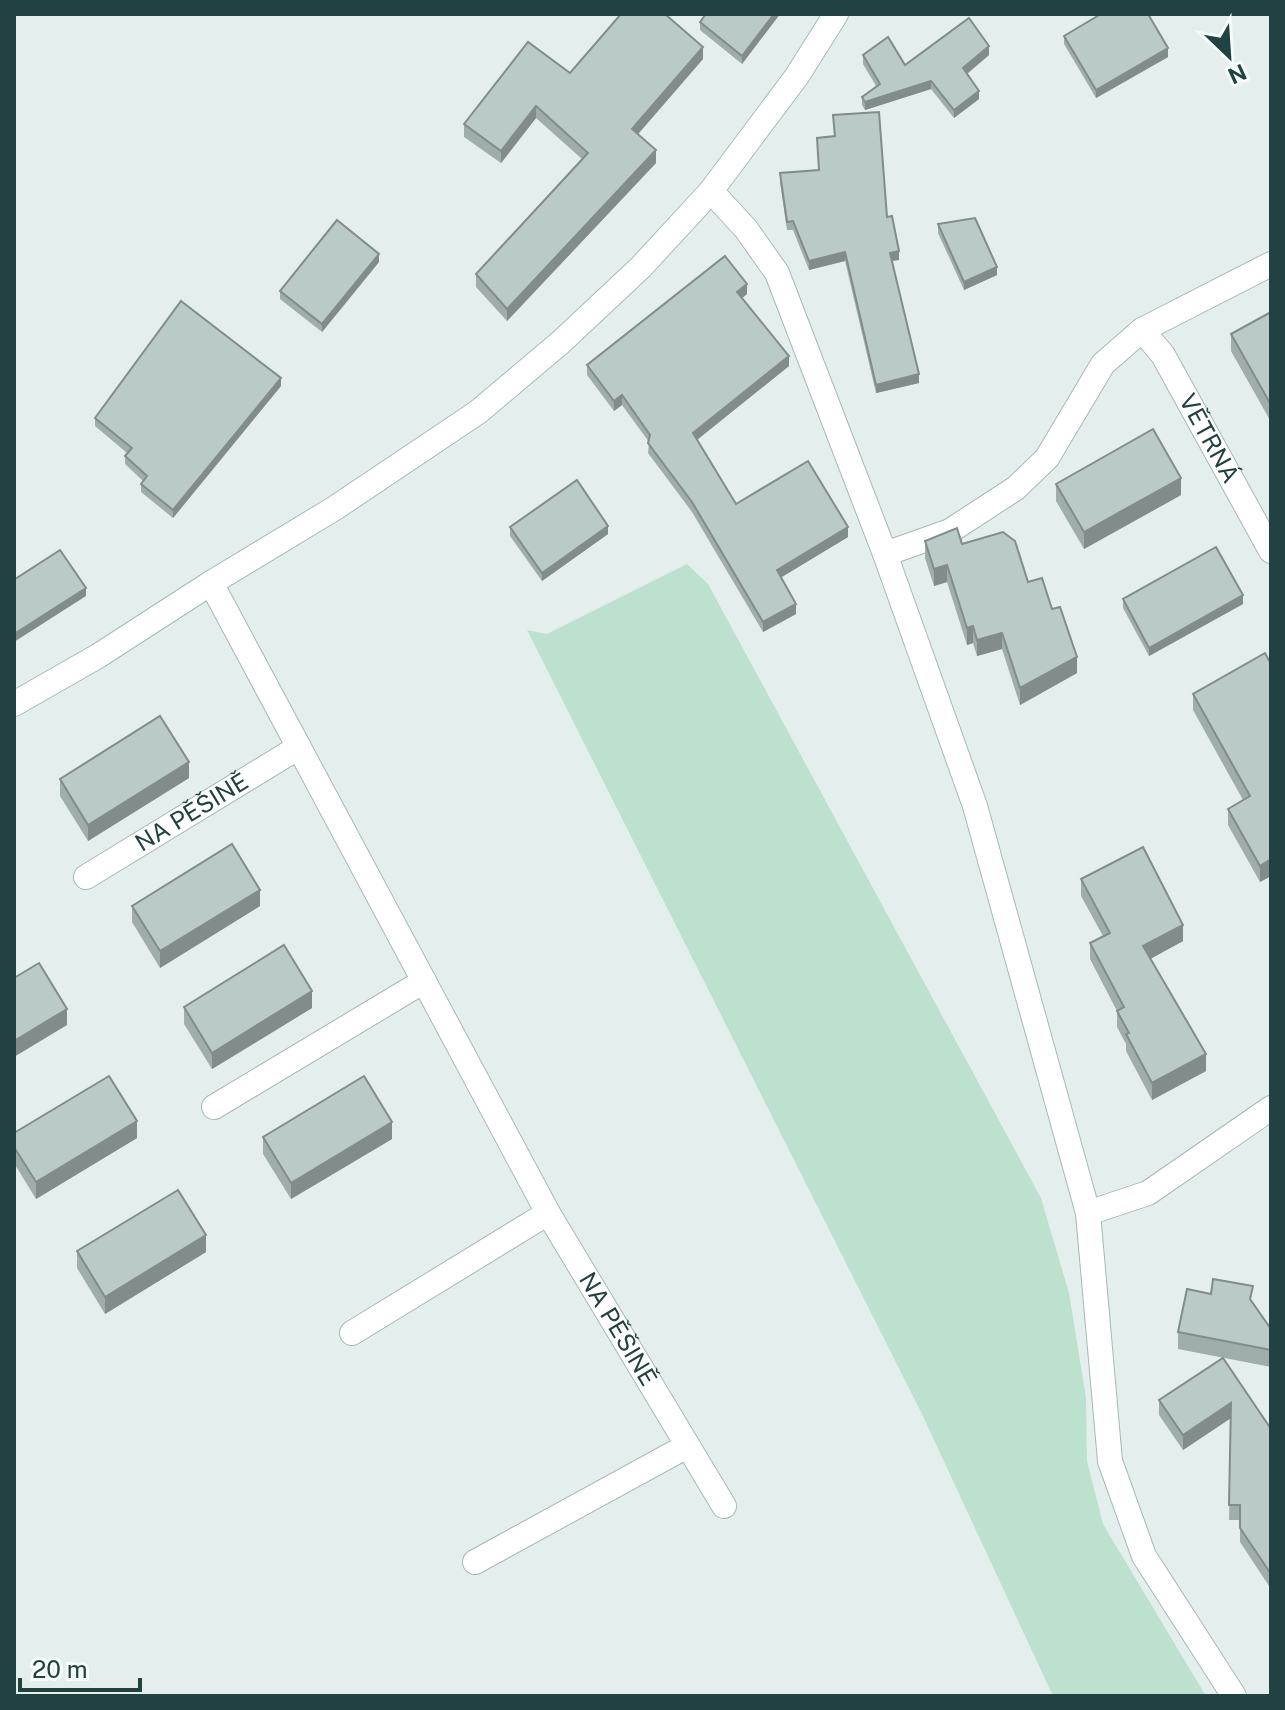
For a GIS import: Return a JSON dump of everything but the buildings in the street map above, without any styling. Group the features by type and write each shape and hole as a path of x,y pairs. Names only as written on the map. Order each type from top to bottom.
{"street":[{"path":"14,704 98,656 335,508 478,412 561,342 641,267 711,191 797,76 836,14"},
{"path":"711,191 746,229 777,273 885,554 975,806 1088,1213 1110,1461 1144,1556 1234,1696"},
{"path":"885,554 950,531 1016,488 1047,458 1103,364 1142,330 1271,264"},
{"name":"VĚTRNÁ","path":"1142,330 1163,355 1271,551"},
{"name":"NA PĚŠINĚ","path":"211,583 548,1213 724,1506"},
{"name":"NA PĚŠINĚ","path":"86,877 299,747"},
{"path":"214,1107 424,981"},
{"path":"1088,1213 1148,1193 1271,1108"},
{"path":"352,1333 548,1213"},
{"path":"475,1562 687,1446"}],"green space":[{"path":"687,564 708,584 1041,1198 1069,1293 1086,1398 1087,1461 1103,1524 1206,1696 1053,1696 921,1412 527,630 547,634"}]}
